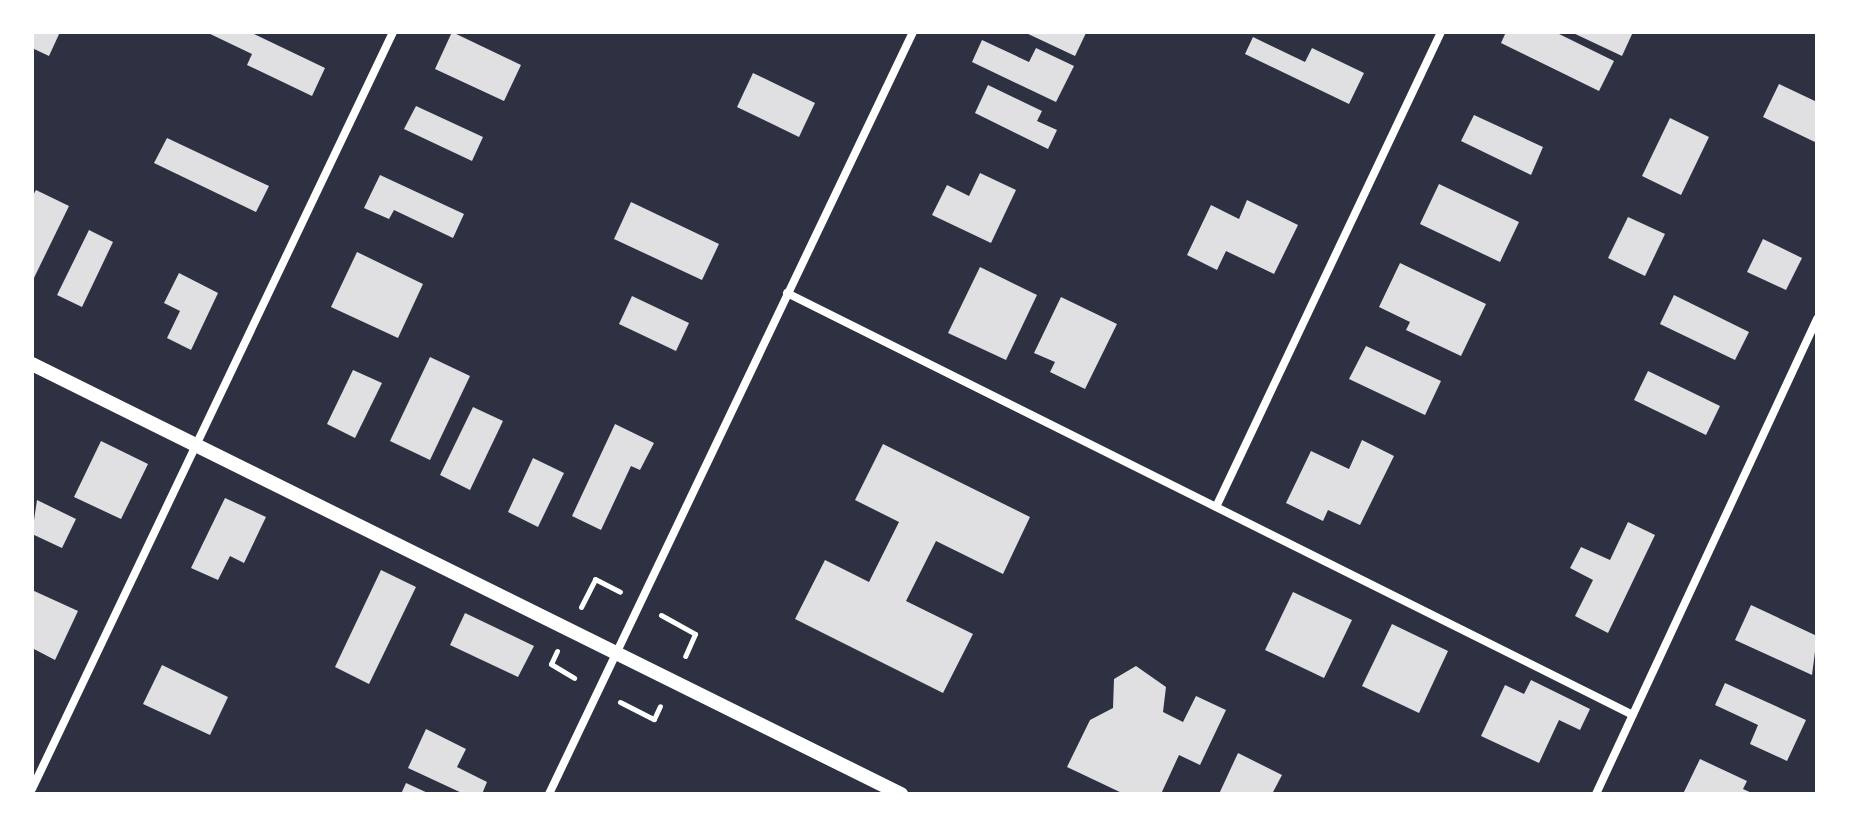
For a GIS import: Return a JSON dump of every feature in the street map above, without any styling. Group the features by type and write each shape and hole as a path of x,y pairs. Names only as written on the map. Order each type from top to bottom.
{"street":[{"path":"32,789 393,32"},
{"path":"549,794 913,32"},
{"path":"1216,507 1441,32"},
{"path":"787,293 1633,715"},
{"path":"1596,794 1817,319"},
{"path":"32,364 199,442 901,794"}],"path":[{"path":"579,609 595,579 620,592"},
{"path":"661,615 695,634 685,656"},
{"path":"560,646 551,664 574,678"},
{"path":"620,702 654,719 660,706"}],"building":[{"path":"32,32 60,32 49,56 32,48"},
{"path":"206,32 250,32 325,68 312,96 247,65 252,54"},
{"path":"452,32 521,65 504,101 435,69"},
{"path":"1024,32 1083,32 1086,33 1075,56"},
{"path":"1506,32 1555,32 1614,61 1599,91 1501,43"},
{"path":"1571,32 1633,32 1622,56"},
{"path":"1253,37 1305,62 1312,48 1364,73 1349,104 1245,54"},
{"path":"982,40 1029,62 1036,48 1074,66 1056,102 972,62"},
{"path":"753,73 815,103 799,137 737,107"},
{"path":"1779,84 1817,102 1817,143 1763,117"},
{"path":"988,85 1042,111 1037,121 1057,130 1048,149 975,113"},
{"path":"416,106 483,137 472,161 404,129"},
{"path":"1474,115 1543,147 1531,175 1461,141"},
{"path":"1670,118 1709,137 1681,195 1642,176"},
{"path":"167,138 269,186 256,212 154,163"},
{"path":"980,173 1016,190 991,243 932,215 947,185 969,196"},
{"path":"380,175 464,214 453,238 394,210 389,219 364,208"},
{"path":"1439,184 1519,222 1500,262 1420,224"},
{"path":"36,190 69,206 32,282 32,197"},
{"path":"1247,200 1298,225 1274,274 1226,251 1217,270 1187,255 1211,205 1239,219"},
{"path":"631,202 719,244 702,280 614,239"},
{"path":"1628,217 1665,234 1645,276 1608,258"},
{"path":"89,230 113,242 82,307 57,295"},
{"path":"1763,239 1802,258 1786,290 1747,272"},
{"path":"357,252 423,284 398,338 331,307"},
{"path":"1400,263 1486,304 1461,356 1406,330 1410,322 1379,307"},
{"path":"980,267 1037,295 1006,360 948,333"},
{"path":"179,273 218,293 191,350 167,338 180,311 164,303"},
{"path":"1674,295 1749,332 1735,360 1660,324"},
{"path":"632,296 689,323 676,351 619,324"},
{"path":"1061,297 1117,324 1085,389 1050,372 1055,362 1034,353"},
{"path":"1366,346 1441,381 1425,415 1349,379"},
{"path":"430,357 470,376 430,460 390,441"},
{"path":"353,370 382,383 355,438 327,424"},
{"path":"1648,371 1720,406 1706,435 1634,400"},
{"path":"473,407 503,421 470,490 440,475"},
{"path":"615,424 654,443 640,470 631,466 601,530 572,516"},
{"path":"1362,440 1394,456 1360,525 1328,510 1323,521 1286,503 1311,451 1349,469"},
{"path":"101,441 148,464 121,519 74,497"},
{"path":"883,444 1030,517 1003,574 936,541 906,601 973,634 943,693 795,619 825,560 869,582 899,522 855,500"},
{"path":"533,458 564,473 538,527 508,512"},
{"path":"225,498 266,517 244,563 230,556 218,580 191,568"},
{"path":"37,500 76,519 62,548 32,534"},
{"path":"1628,522 1655,535 1608,633 1575,616 1593,580 1570,568 1581,547 1610,560"},
{"path":"381,570 416,587 369,684 335,667"},
{"path":"32,590 78,611 55,660 32,648"},
{"path":"1293,592 1352,620 1324,678 1265,650"},
{"path":"1751,605 1817,636 1812,675 1735,640"},
{"path":"465,613 534,646 518,677 450,645"},
{"path":"1392,624 1448,651 1419,713 1362,686"},
{"path":"162,665 228,697 210,735 143,704"},
{"path":"1136,666 1166,687 1163,712 1183,722 1196,696 1226,710 1200,765 1179,755 1161,794 1124,794 1067,767 1090,720 1113,708 1114,679"},
{"path":"1531,680 1590,709 1580,730 1559,720 1539,763 1481,736 1505,685 1524,694"},
{"path":"1725,683 1806,720 1787,761 1750,744 1758,725 1715,705"},
{"path":"426,729 466,749 457,767 487,782 482,794 464,794 408,768"},
{"path":"1238,753 1282,775 1272,794 1219,794"},
{"path":"1700,759 1747,781 1743,789 1754,794 1683,794"},
{"path":"406,783 430,794 401,794"}]}
